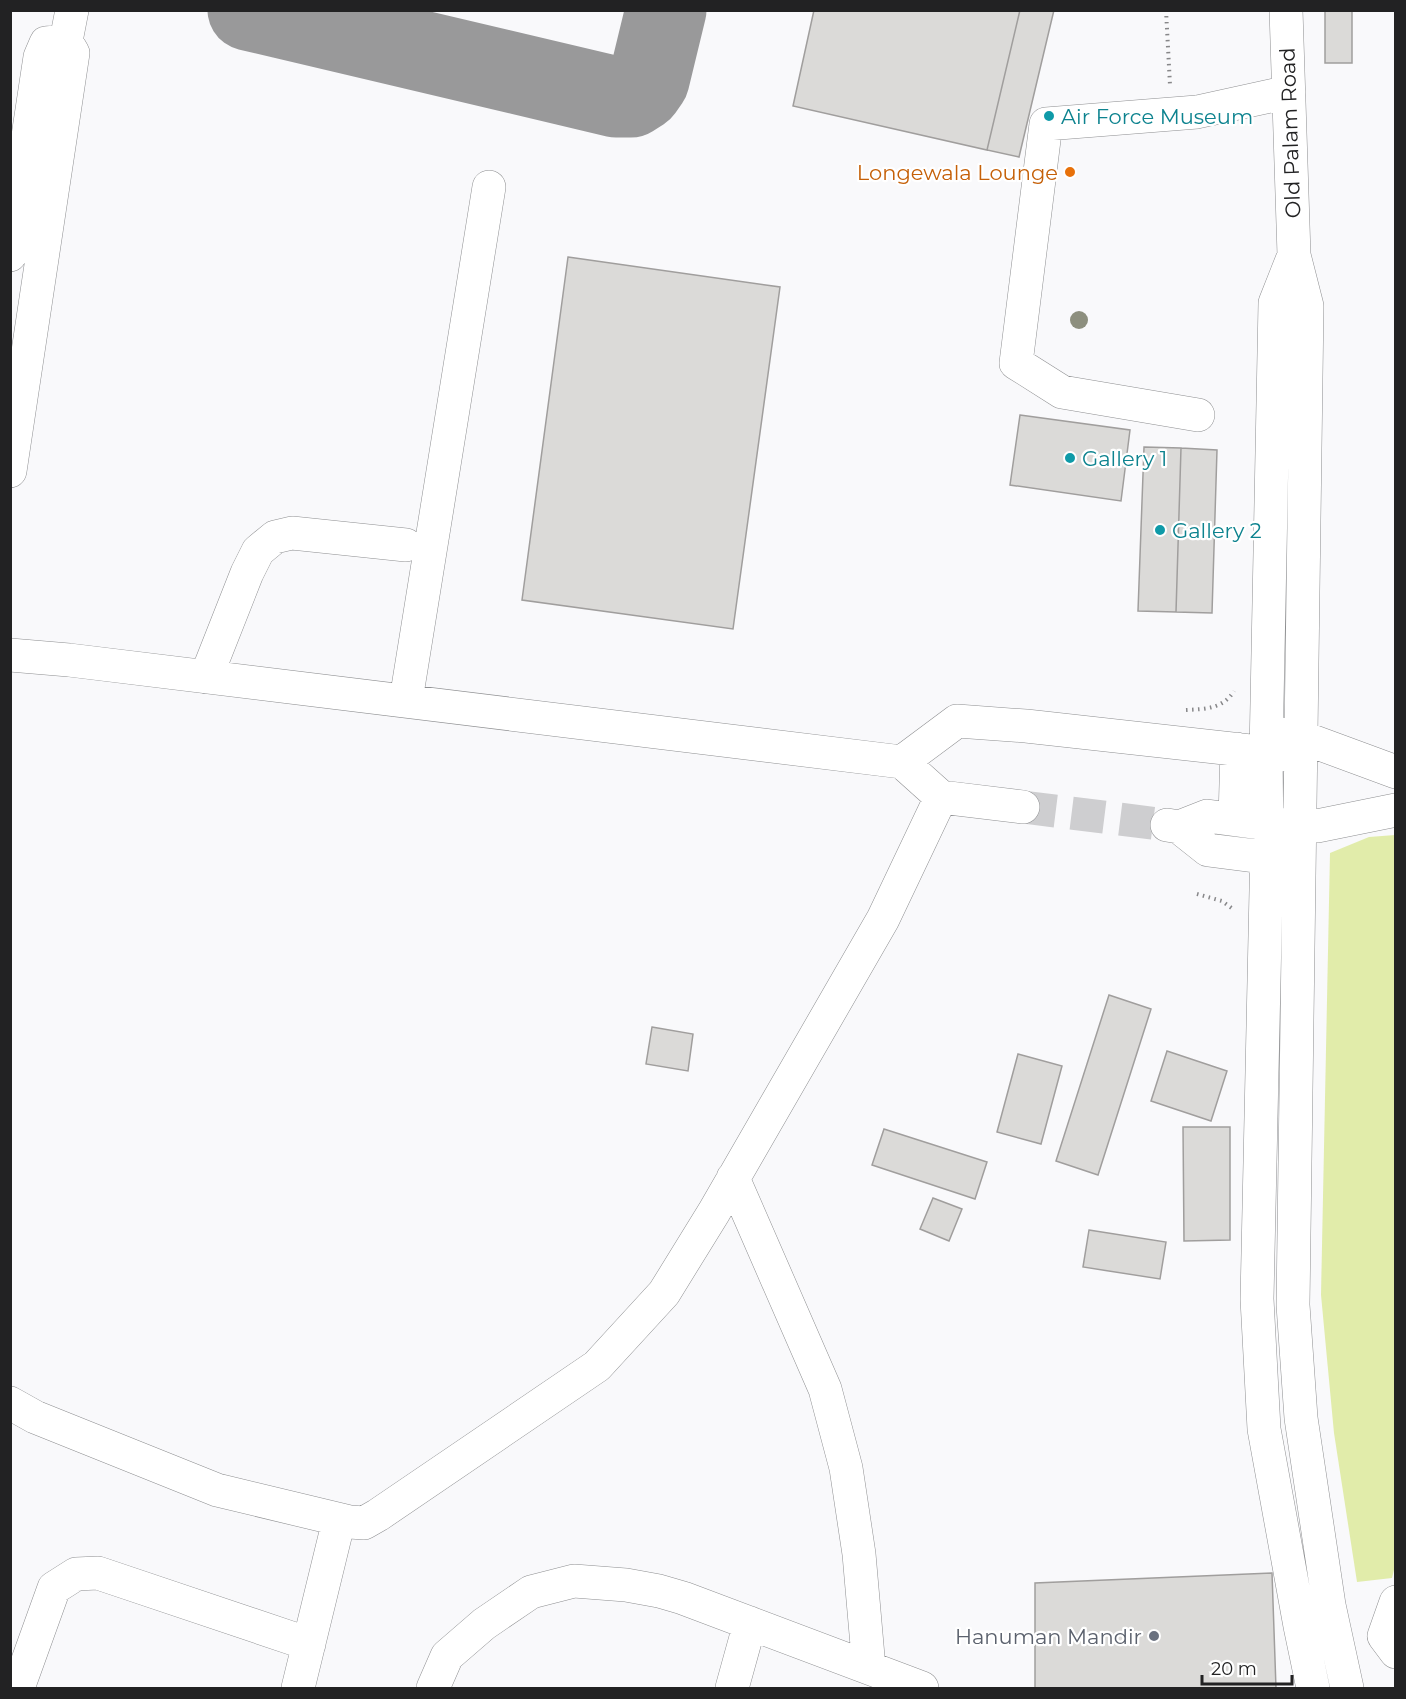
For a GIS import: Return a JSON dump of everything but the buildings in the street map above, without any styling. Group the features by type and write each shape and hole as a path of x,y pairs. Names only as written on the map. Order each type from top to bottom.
{"street":[{"name":"Old Palam Road","path":"1286,10 1294,255"},
{"path":"10,255 40,57 46,43 69,26 73,53 10,471"},
{"path":"1198,415 1062,392 1016,363 1046,124 1197,112 1289,92"},
{"path":"406,700 489,187"},
{"path":"1294,255 1275,303 1257,745 1267,824 1257,1299 1264,1429 1309,1679"},
{"path":"1294,255 1307,306 1293,1305 1301,1418 1329,1605 1344,1674 1359,1689"},
{"path":"206,677 247,573 258,552 275,537 292,533 406,545"},
{"path":"10,655 406,700 902,762 941,797 1023,807"},
{"path":"902,762 957,721 1257,745 1301,746 1395,772"},
{"path":"1235,819 1257,745"},
{"path":"10,1403 35,1417 217,1490 339,1520 364,1523 378,1515 597,1366 664,1293 883,919 941,797"},
{"path":"1300,860 1208,850 1173,826 1207,816 1267,824 1317,826 1395,810"},
{"path":"733,1178 825,1389 846,1468 859,1554 869,1668"},
{"path":"298,1689 339,1520"},
{"path":"18,1689 54,1588 76,1574 98,1573 309,1644"},
{"path":"433,1689 447,1656 484,1624 531,1592 574,1581 626,1585 659,1591 922,1689"},
{"path":"1395,1602 1384,1636 1395,1652"},
{"path":"732,1689 750,1623"}],"path":[{"path":"1166,10 1172,114"}],"green space":[{"path":"1395,835 1396,1562 1392,1578 1357,1582 1334,1433 1321,1295 1330,853 1369,837"}],"taxiway":[{"path":"248,10 616,97 631,97 642,90 649,80 666,10"}],"tunnel":[{"path":"1023,807 1167,825"}],"place":[{"name":"Air Force Museum","path":"1049,116"},
{"name":"Longewala Lounge","path":"1070,172"},
{"name":"Gallery 1","path":"1070,458"},
{"name":"Gallery 2","path":"1160,530"},
{"name":"Hanuman Mandir","path":"1154,1636"}]}
